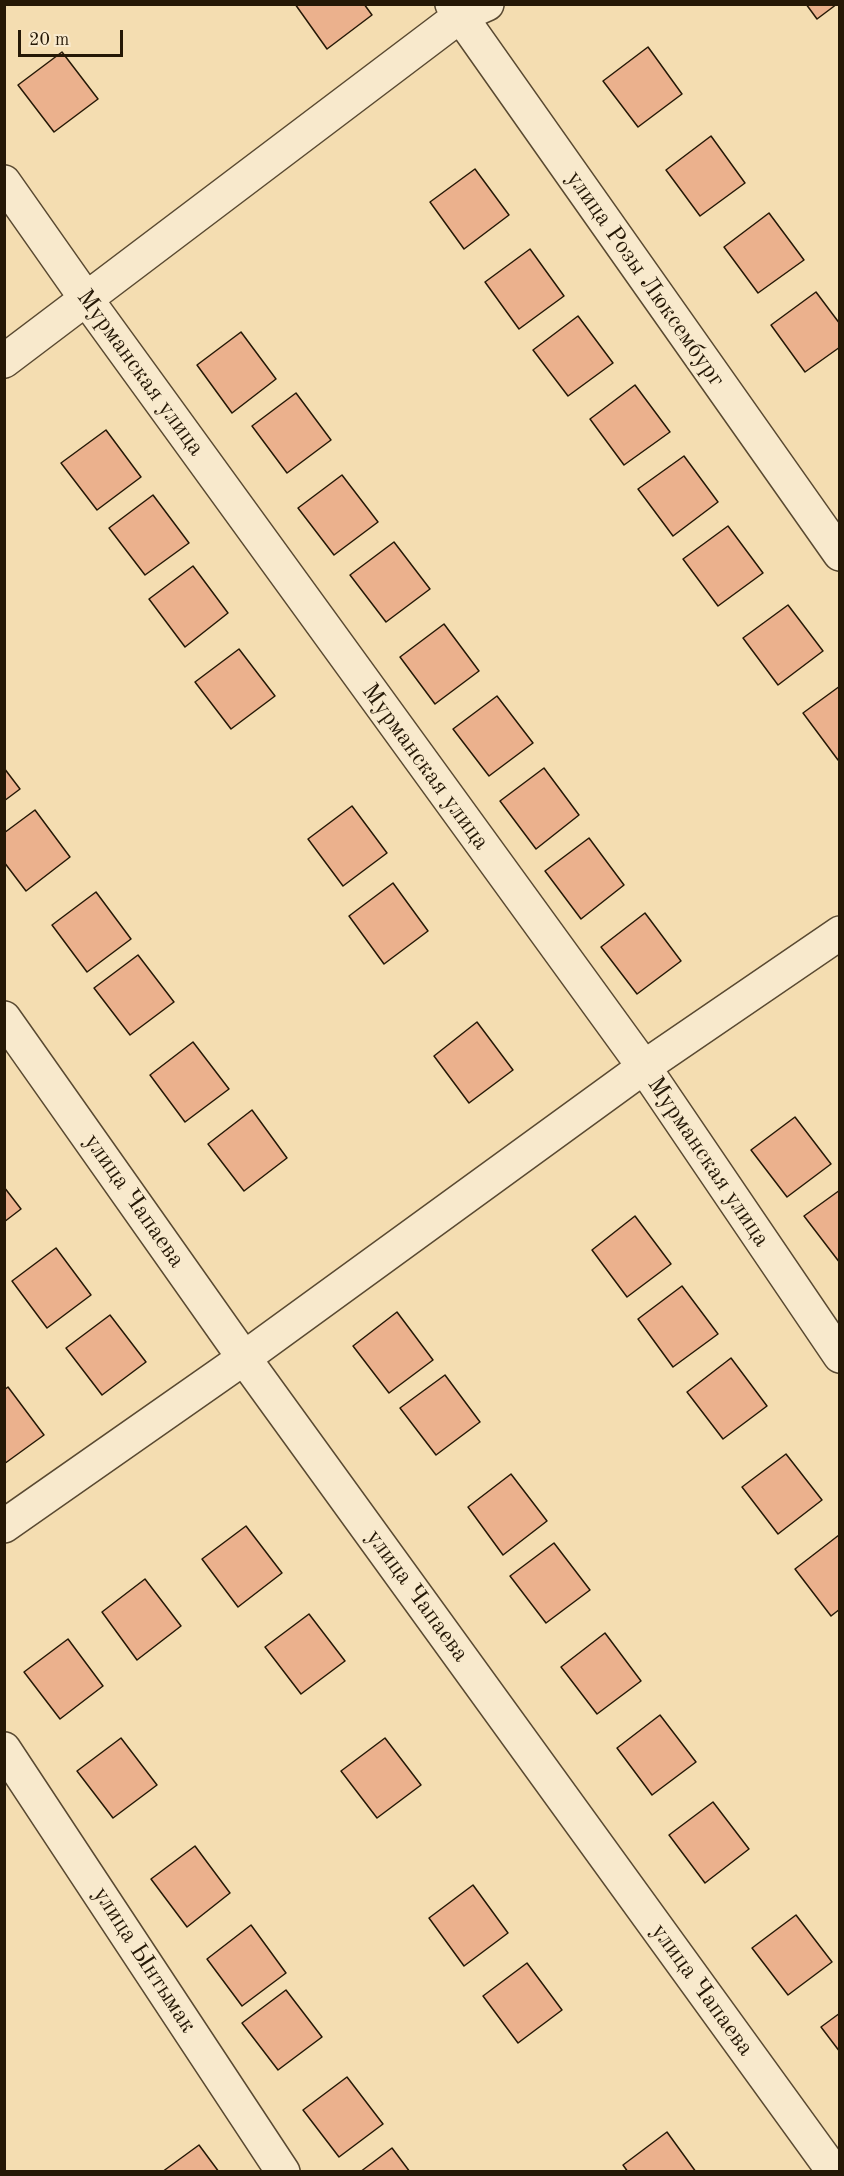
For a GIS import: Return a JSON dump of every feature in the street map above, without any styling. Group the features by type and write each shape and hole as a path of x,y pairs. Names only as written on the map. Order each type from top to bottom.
{"street":[{"path":"4,361 87,300 466,8"},
{"name":"улица Розы Люксембург","path":"466,8 840,554"},
{"name":"Мурманская улица","path":"4,182 87,300 644,1067 840,1356"},
{"path":"4,1526 244,1358 644,1067 840,933"},
{"name":"улица Чапаева","path":"4,1018 244,1358 834,2172"},
{"name":"улица Ынтымак","path":"4,1749 283,2172"}],"building":[{"path":"295,4 364,4 372,15 327,49"},
{"path":"806,4 837,4 817,19"},
{"path":"648,47 682,94 638,127 603,81"},
{"path":"62,52 98,99 54,132 18,85"},
{"path":"711,136 745,183 700,216 666,170"},
{"path":"475,169 509,215 464,249 430,202"},
{"path":"769,213 804,260 758,293 724,247"},
{"path":"530,249 564,296 519,329 485,282"},
{"path":"816,292 840,324 840,347 805,372 771,325"},
{"path":"578,316 613,363 568,396 533,350"},
{"path":"241,332 276,379 232,413 197,365"},
{"path":"635,385 670,432 624,465 590,419"},
{"path":"296,393 331,440 287,473 252,426"},
{"path":"106,430 141,477 97,510 61,463"},
{"path":"684,456 718,502 673,536 638,489"},
{"path":"342,475 378,522 334,555 298,508"},
{"path":"153,495 189,543 145,575 109,528"},
{"path":"728,526 763,573 718,606 683,559"},
{"path":"394,542 430,589 386,622 350,575"},
{"path":"193,566 228,613 185,647 149,599"},
{"path":"788,605 823,651 778,685 743,638"},
{"path":"444,624 479,671 435,704 400,657"},
{"path":"239,649 275,696 231,729 195,682"},
{"path":"840,686 840,759 838,760 803,713"},
{"path":"497,696 533,743 489,776 453,729"},
{"path":"4,768 20,789 4,801"},
{"path":"544,768 579,815 536,849 500,801"},
{"path":"352,806 387,853 343,886 308,839"},
{"path":"35,810 70,857 26,891 4,862 4,833"},
{"path":"589,838 624,885 581,919 545,871"},
{"path":"393,883 428,931 384,964 349,916"},
{"path":"96,892 131,939 87,972 52,925"},
{"path":"645,913 681,961 637,994 601,947"},
{"path":"138,955 174,1002 130,1035 94,988"},
{"path":"477,1022 513,1070 469,1103 434,1056"},
{"path":"193,1042 229,1089 185,1122 150,1075"},
{"path":"252,1110 287,1158 244,1191 208,1144"},
{"path":"795,1117 831,1164 787,1197 751,1150"},
{"path":"4,1187 21,1209 4,1222"},
{"path":"840,1190 840,1263 804,1216"},
{"path":"635,1216 671,1264 627,1297 592,1250"},
{"path":"56,1248 91,1295 47,1328 12,1281"},
{"path":"682,1286 718,1334 673,1367 638,1319"},
{"path":"397,1312 433,1360 389,1393 353,1346"},
{"path":"110,1315 146,1362 102,1395 66,1348"},
{"path":"731,1358 767,1406 723,1439 687,1392"},
{"path":"445,1375 480,1422 436,1455 400,1408"},
{"path":"8,1387 44,1435 4,1464 4,1390"},
{"path":"786,1454 822,1500 778,1534 742,1487"},
{"path":"511,1474 547,1521 503,1555 468,1507"},
{"path":"246,1526 282,1573 238,1607 202,1559"},
{"path":"839,1535 840,1609 831,1616 795,1569"},
{"path":"554,1543 590,1590 546,1623 510,1576"},
{"path":"145,1579 181,1626 137,1660 102,1612"},
{"path":"309,1614 345,1661 301,1694 265,1647"},
{"path":"605,1633 641,1681 597,1714 561,1667"},
{"path":"68,1639 103,1686 60,1719 24,1672"},
{"path":"660,1715 696,1762 652,1795 617,1748"},
{"path":"121,1738 157,1785 113,1818 77,1771"},
{"path":"385,1738 421,1785 377,1818 341,1771"},
{"path":"713,1802 749,1849 705,1883 669,1835"},
{"path":"195,1846 230,1893 187,1927 151,1879"},
{"path":"473,1885 508,1933 464,1966 429,1918"},
{"path":"796,1915 832,1962 788,1995 752,1948"},
{"path":"251,1925 286,1973 242,2006 207,1959"},
{"path":"527,1963 562,2010 518,2043 483,1996"},
{"path":"286,1990 322,2037 278,2070 242,2023"},
{"path":"840,2013 840,2052 821,2027"},
{"path":"347,2077 383,2124 339,2157 303,2110"},
{"path":"667,2132 696,2172 628,2172 623,2165"},
{"path":"199,2145 219,2172 162,2172"},
{"path":"392,2148 410,2172 360,2172"}]}
